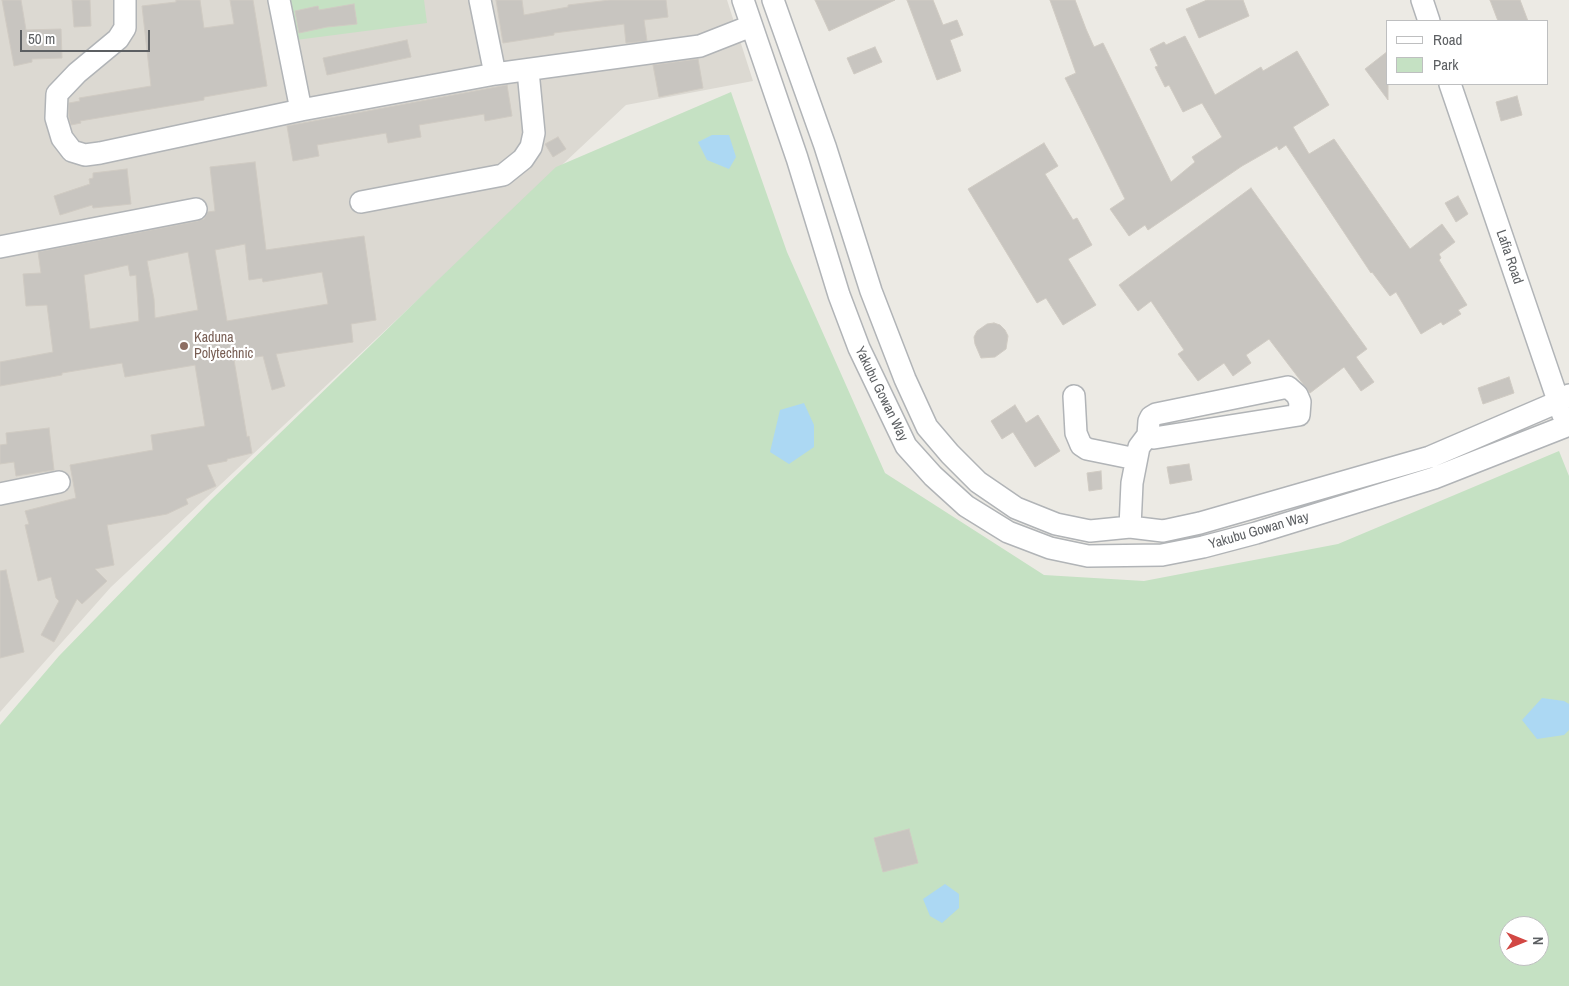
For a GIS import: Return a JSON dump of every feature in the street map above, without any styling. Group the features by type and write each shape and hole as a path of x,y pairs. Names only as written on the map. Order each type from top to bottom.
{"street":[{"path":"125,0 125,28 118,39 77,73 57,94 56,118 62,138 72,151 85,155 301,110 495,74 700,46 751,26"},
{"path":"279,0 301,110"},
{"path":"480,0 495,74"},
{"name":"Yakubu Gowan Way","path":"743,0 797,158 839,295 859,348 906,446 933,476 966,506 1008,532 1050,548 1088,556 1162,555 1203,547 1265,530 1434,478 1568,428"},
{"name":"Yakubu Gowan Way","path":"773,0 824,146 871,291 905,379 927,427 978,482 1016,508 1056,524 1090,531 1130,527 1163,531 1200,523 1421,459 1564,399"},
{"path":"1422,0 1429,20"},
{"path":"361,202 502,175 510,170 524,159 531,147 534,133 528,71"},
{"name":"Lafia Road","path":"1450,85 1564,399 1568,428"},
{"path":"797,158 824,146"},
{"path":"0,247 196,209"},
{"path":"1130,527 1132,483 1136,459 1139,447 1148,435 1151,416 1288,387 1297,395 1300,402 1299,415 1154,438 1148,435"},
{"path":"1074,396 1076,433 1081,445 1087,449 1136,459"},
{"path":"0,494 59,482"}],"shaded area":[{"name":"Kaduna Polytechnic","path":"0,0 727,0 753,81 626,105 111,587 0,712"}],"green space":[{"path":"288,0 424,0 427,23 296,40"},
{"path":"731,92 787,252 885,473 1044,575 1144,581 1338,544 1559,451 1569,476 1569,986 0,986 0,725 59,656 211,500 556,167"}],"water":[{"path":"712,135 729,135 736,157 729,169 707,160 698,142"},
{"path":"804,403 814,425 814,447 789,464 770,452 780,410"},
{"path":"1542,698 1564,701 1569,704 1569,730 1564,735 1537,739 1522,720"},
{"path":"945,884 959,894 959,908 942,923 930,916 923,899"}],"building":[{"path":"2,0 21,0 26,30 61,29 62,58 32,59 32,62 14,66"},
{"path":"72,0 90,0 91,26 74,27"},
{"path":"176,0 200,0 204,28 234,24 230,0 253,0 267,86 204,97 204,100 80,121 81,123 71,125 69,103 80,101 79,98 151,86 142,6 176,2"},
{"path":"496,0 522,0 524,15 568,7 568,5 610,0 666,0 668,17 644,20 647,41 626,43 624,24 554,33 554,35 503,43"},
{"path":"815,0 895,0 829,31"},
{"path":"907,0 933,0 943,25 957,20 963,35 950,40 961,71 937,80"},
{"path":"1050,0 1075,0 1094,47 1103,43 1171,182 1195,162 1192,157 1222,137 1202,103 1183,112 1169,85 1165,87 1155,67 1158,66 1150,49 1164,42 1166,45 1185,36 1215,95 1261,67 1263,71 1297,51 1329,105 1293,127 1309,154 1334,139 1410,249 1442,224 1455,242 1439,254 1441,258 1439,260 1467,305 1458,310 1461,314 1443,325 1441,322 1421,334 1396,292 1390,296 1371,273 1286,145 1279,150 1277,146 1242,166 1148,230 1145,225 1129,236 1110,209 1125,199 1065,78 1076,73"},
{"path":"1207,0 1243,0 1249,16 1199,38 1186,9"},
{"path":"1490,0 1520,0 1528,20 1498,20"},
{"path":"354,4 357,24 327,27 299,33 295,11 318,6 319,10"},
{"path":"407,40 411,57 327,75 323,58"},
{"path":"875,47 882,62 854,74 847,58"},
{"path":"1386,53 1388,100 1365,69"},
{"path":"698,59 703,88 659,97 653,65"},
{"path":"507,85 512,116 485,121 484,114 419,125 421,137 388,143 386,133 317,145 319,156 293,161 287,126"},
{"path":"1517,96 1522,115 1501,121 1496,102"},
{"path":"558,137 566,149 553,157 545,144"},
{"path":"1044,143 1058,166 1045,174 1073,220 1077,218 1092,245 1068,259 1096,305 1063,325 1046,298 1037,303 968,189"},
{"path":"255,162 266,250 364,236 376,320 351,324 353,342 276,354 285,386 272,390 263,356 234,360 247,437 249,436 252,453 207,465 216,486 186,499 188,504 167,514 107,525 114,565 95,569 107,581 82,604 77,599 54,642 41,635 59,601 56,598 51,577 38,581 25,525 29,524 25,511 76,498 70,465 153,450 151,435 205,426 195,365 125,377 122,363 0,386 0,362 53,352 47,305 26,306 23,274 41,273 38,252 204,219 208,212 215,211 210,167","holes":["245,244 249,280 262,278 263,282 322,272 328,304 227,321 215,250","188,252 198,310 155,318 154,299 147,261","128,265 130,276 136,275 139,321 90,329 84,275"]},
{"path":"127,169 131,204 93,208 92,205 60,215 54,196 90,184 89,179 93,178 93,173"},
{"path":"1251,188 1367,349 1356,357 1374,382 1361,391 1344,367 1310,393 1269,339 1246,355 1251,363 1233,376 1224,363 1198,381 1178,354 1184,350 1151,301 1138,311 1119,285"},
{"path":"1458,196 1468,214 1456,222 1445,203"},
{"path":"994,323 1000,325 1008,336 1006,349 995,357 981,358 974,337 977,331 987,324"},
{"path":"1509,377 1514,393 1483,404 1478,388"},
{"path":"1015,405 1026,423 1038,415 1060,451 1035,467 1013,432 1002,439 991,421"},
{"path":"49,428 54,470 16,476 14,462 0,464 0,445 7,444 6,433"},
{"path":"1189,464 1192,480 1170,484 1167,467"},
{"path":"1101,471 1102,489 1089,491 1087,473"},
{"path":"6,570 24,652 0,658 0,571"},
{"path":"909,829 918,863 883,872 874,838"}],"place":[{"name":"Kaduna Polytechnic","path":"184,346"}]}
